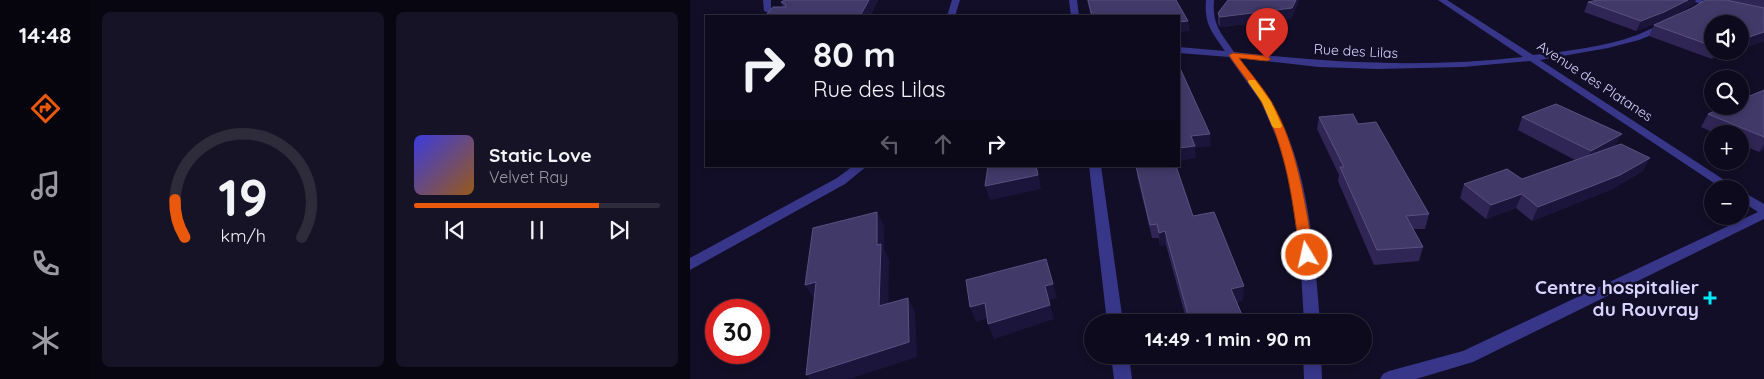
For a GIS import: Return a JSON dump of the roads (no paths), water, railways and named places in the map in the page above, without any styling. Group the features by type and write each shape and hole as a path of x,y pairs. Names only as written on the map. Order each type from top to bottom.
{"street":[{"path":"767,0 768,9 783,15"},
{"path":"951,15 956,0"},
{"path":"1073,0 1075,15"},
{"path":"1210,0 1209,12 1212,27 1266,102 1283,139 1295,179 1307,255 1311,314"},
{"name":"Avenue des Platanes","path":"1442,0 1718,180"},
{"path":"1690,0 1700,6 1729,8"},
{"name":"Rue des Lilas","path":"1180,50 1319,64 1397,67 1469,65 1533,58 1615,44 1651,33 1676,22"},
{"path":"690,265 841,181 860,167"},
{"path":"1095,167 1115,314"},
{"path":"1749,200 1764,210"},
{"path":"1389,379 1467,357 1764,214"},
{"path":"1121,364 1123,379"},
{"path":"1312,364 1313,379"}],"place":[{"name":"Centre hospitalier du Rouvray","path":"1710,298"}]}
